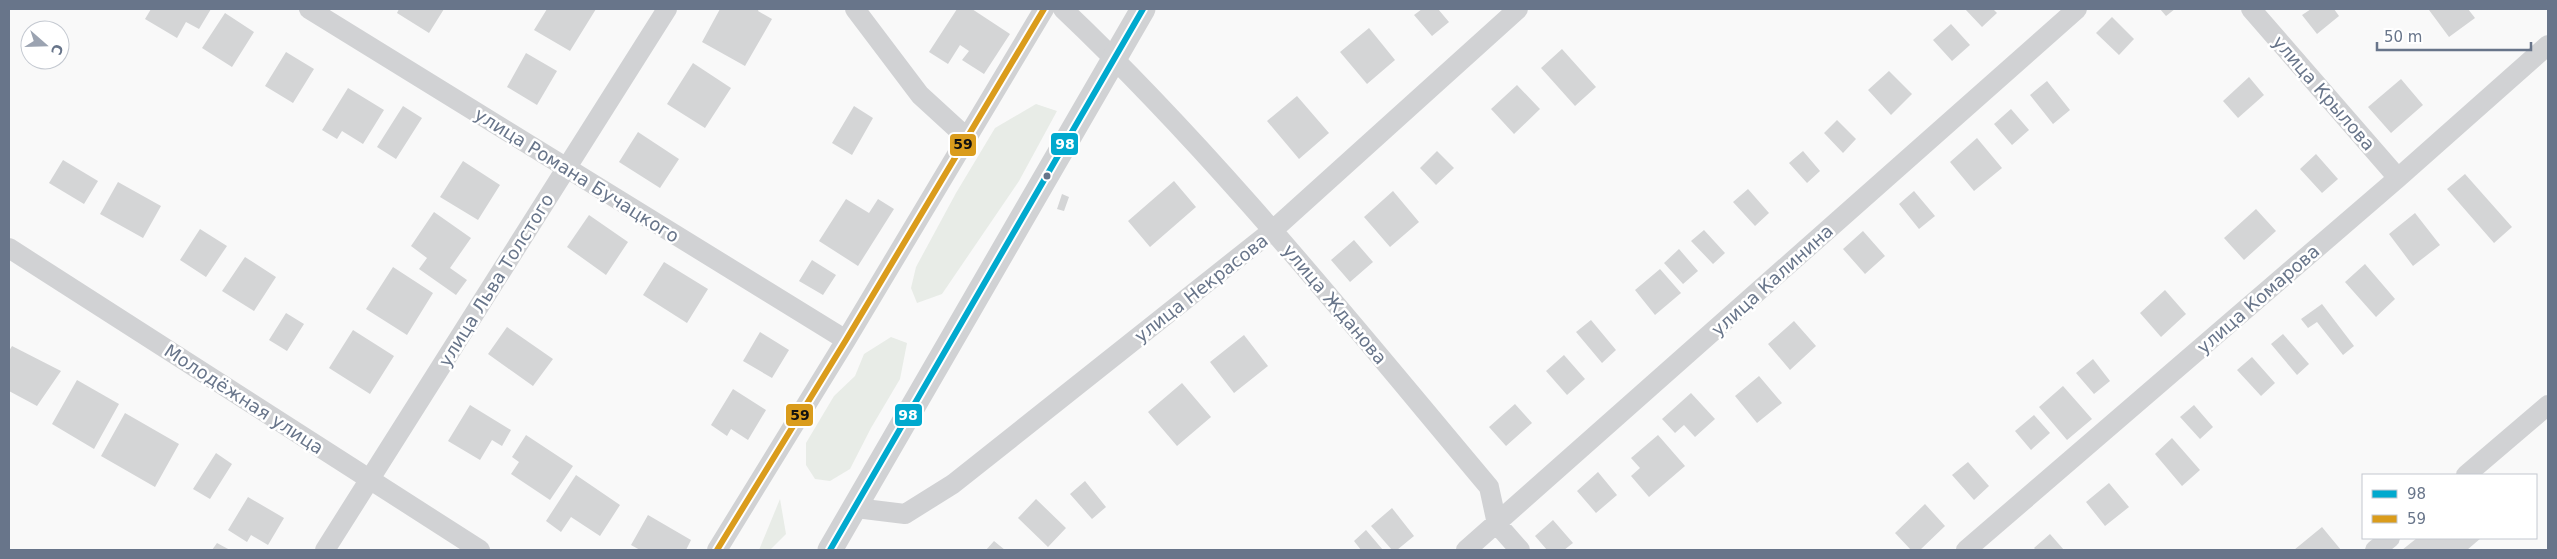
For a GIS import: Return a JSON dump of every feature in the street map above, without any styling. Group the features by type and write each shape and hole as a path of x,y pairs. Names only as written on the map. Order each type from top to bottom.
{"street":[{"name":"улица Романа Бучацкого","path":"308,9 846,340"},
{"name":"улица Льва Толстого","path":"325,550 667,9"},
{"path":"855,9 920,95 967,138"},
{"path":"717,550 846,340 1044,9"},
{"name":"улица Жданова","path":"1063,9 1115,58 1273,230 1489,487 1497,524 1520,550"},
{"path":"830,550 1143,9"},
{"name":"улица Некрасова","path":"856,508 905,514 953,484 1273,230 1518,9"},
{"name":"улица Калинина","path":"1466,550 2077,9"},
{"name":"улица Крылова","path":"2251,9 2398,178"},
{"name":"улица Комарова","path":"1966,550 2398,178 2548,45"},
{"name":"Молодёжная улица","path":"9,248 480,550"},
{"path":"2467,474 2548,405"},
{"path":"2375,550 2389,539"}],"shaded area":[{"path":"1036,104 1057,111 1019,181 942,294 917,303 911,288 916,267 956,193 995,128"},
{"path":"891,337 907,343 900,379 871,428 850,469 830,481 815,479 806,465 806,443 834,396 855,376 864,354"},
{"path":"780,499 786,534 770,550 759,550"}],"building":[{"path":"151,9 211,9 199,29 186,22 177,38 145,19"},
{"path":"399,9 444,9 429,33 397,13"},
{"path":"547,9 596,9 570,51 534,30"},
{"path":"720,9 759,9 758,11 772,19 745,66 702,42"},
{"path":"957,9 972,9 1010,34 984,74 962,60 969,51 960,45 948,64 929,52"},
{"path":"1422,9 1438,9 1449,22 1432,36 1414,15"},
{"path":"1965,9 1993,9 1997,13 1982,27"},
{"path":"2160,9 2175,9 2166,16"},
{"path":"2311,9 2334,9 2339,16 2317,34 2302,15"},
{"path":"2468,9 2475,18 2449,37 2429,10"},
{"path":"225,13 254,32 232,67 202,48"},
{"path":"2112,17 2134,39 2119,55 2096,33"},
{"path":"1951,24 1970,45 1952,61 1933,40"},
{"path":"1369,28 1395,60 1367,84 1340,52"},
{"path":"1562,49 1596,87 1575,106 1541,68"},
{"path":"286,52 314,69 293,103 265,86"},
{"path":"526,53 557,71 537,105 507,87"},
{"path":"693,63 731,88 705,128 667,104"},
{"path":"1889,71 1912,94 1891,115 1868,90"},
{"path":"2249,77 2264,95 2238,118 2223,101"},
{"path":"2401,79 2423,105 2391,133 2368,107"},
{"path":"2047,81 2070,110 2053,124 2030,95"},
{"path":"1517,85 1540,109 1514,134 1491,109"},
{"path":"348,88 384,110 363,144 342,131 337,139 322,130"},
{"path":"1297,96 1329,133 1299,159 1267,121"},
{"path":"403,106 422,118 396,159 377,147"},
{"path":"854,106 873,118 852,155 832,143"},
{"path":"2011,109 2029,130 2012,145 1994,124"},
{"path":"1837,120 1856,139 1843,153 1824,133"},
{"path":"638,132 679,159 660,188 619,162"},
{"path":"1977,138 2002,168 1974,191 1950,162"},
{"path":"1437,151 1454,168 1436,185 1420,168"},
{"path":"1803,151 1820,171 1807,183 1789,163"},
{"path":"2316,154 2338,179 2322,193 2300,169"},
{"path":"63,160 98,181 84,204 49,183"},
{"path":"463,161 500,185 478,220 440,197"},
{"path":"2465,174 2512,227 2494,243 2447,189"},
{"path":"1174,181 1196,207 1150,247 1128,221"},
{"path":"118,182 161,206 143,238 100,214"},
{"path":"1748,189 1769,213 1755,226 1733,202"},
{"path":"1393,191 1419,222 1390,247 1364,217"},
{"path":"1914,191 1935,216 1919,229 1899,204"},
{"path":"1062,194 1069,197 1064,211 1057,209"},
{"path":"846,199 869,213 878,199 894,209 858,266 819,241"},
{"path":"2256,209 2276,231 2244,260 2224,238"},
{"path":"434,212 471,238 450,268 467,280 456,295 419,269 427,258 411,246"},
{"path":"2415,213 2440,245 2413,266 2389,234"},
{"path":"589,215 628,242 606,275 567,247"},
{"path":"200,229 227,246 206,277 180,260"},
{"path":"1704,230 1725,253 1713,264 1691,241"},
{"path":"1863,231 1885,256 1865,274 1843,249"},
{"path":"1354,240 1373,262 1350,282 1331,260"},
{"path":"1679,249 1698,271 1683,284 1664,263"},
{"path":"245,257 276,277 254,311 222,291"},
{"path":"812,260 836,275 823,295 799,281"},
{"path":"664,262 708,289 687,323 643,295"},
{"path":"2365,264 2395,299 2376,317 2345,282"},
{"path":"393,267 433,293 407,335 366,309"},
{"path":"1660,269 1681,293 1655,315 1635,290"},
{"path":"2165,290 2186,314 2161,337 2140,313"},
{"path":"2322,304 2354,346 2343,355 2317,322 2308,328 2301,319"},
{"path":"286,313 304,324 287,351 269,340"},
{"path":"1591,320 1616,350 1602,363 1576,332"},
{"path":"1794,321 1816,346 1790,370 1768,344"},
{"path":"507,327 553,359 533,386 488,354"},
{"path":"353,330 394,356 370,394 329,368"},
{"path":"760,332 789,350 772,378 743,361"},
{"path":"2283,334 2309,364 2297,375 2271,344"},
{"path":"1244,335 1268,366 1234,393 1210,362"},
{"path":"12,346 61,371 37,406 9,391 9,351"},
{"path":"1564,355 1585,379 1567,395 1546,371"},
{"path":"2252,357 2275,383 2261,396 2237,370"},
{"path":"2093,359 2110,381 2094,394 2076,373"},
{"path":"1759,376 1782,403 1757,423 1735,396"},
{"path":"77,380 119,404 94,449 52,424"},
{"path":"1182,383 1211,417 1177,446 1148,412"},
{"path":"2063,386 2092,419 2067,440 2039,407"},
{"path":"733,389 766,410 748,440 731,429 727,436 711,425"},
{"path":"1691,393 1715,419 1695,437 1684,425 1675,433 1662,419"},
{"path":"1515,404 1532,423 1506,446 1489,427"},
{"path":"470,405 511,430 502,446 492,440 480,460 448,441"},
{"path":"2194,405 2213,427 2200,439 2180,417"},
{"path":"125,413 179,444 155,487 101,456"},
{"path":"2034,415 2050,433 2031,450 2015,431"},
{"path":"526,435 573,466 550,500 511,474 519,462 512,457"},
{"path":"1658,435 1685,466 1649,497 1631,476 1640,468 1631,458"},
{"path":"2172,438 2200,470 2182,486 2155,454"},
{"path":"216,453 232,464 210,499 193,489"},
{"path":"1968,462 1989,486 1974,500 1952,475"},
{"path":"1598,472 1617,495 1596,513 1577,491"},
{"path":"576,475 620,505 600,536 571,517 561,532 546,521"},
{"path":"1085,481 1106,507 1092,519 1070,494"},
{"path":"2109,483 2129,507 2105,526 2086,502"},
{"path":"248,497 284,518 268,545 251,535 247,542 228,530"},
{"path":"1036,499 1066,528 1048,547 1018,518"},
{"path":"1925,504 1945,526 1920,550 1911,550 1895,533"},
{"path":"1392,508 1414,536 1397,550 1392,550 1371,526"},
{"path":"648,515 691,540 686,550 640,550 631,545"},
{"path":"1553,520 1573,543 1564,550 1547,550 1535,536"},
{"path":"2322,527 2341,550 2294,550"},
{"path":"1366,530 1383,550 1361,550 1354,541"},
{"path":"2050,534 2064,550 2036,550 2034,548"},
{"path":"2416,539 2480,539 2467,550 2402,550"},
{"path":"994,541 1005,550 986,550"},
{"path":"217,543 230,550 212,550"}],"transit line":[{"name":"59","path":"717,550 846,340 1044,9"},
{"name":"98","path":"830,550 1143,9"}]}
